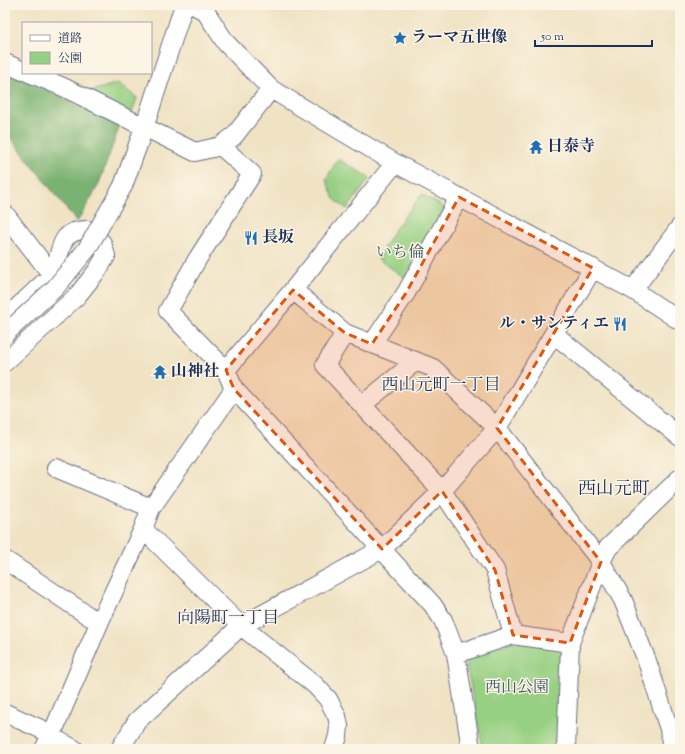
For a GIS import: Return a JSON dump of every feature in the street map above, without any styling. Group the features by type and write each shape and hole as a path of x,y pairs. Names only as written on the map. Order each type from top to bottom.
{"street":[{"path":"5,334 55,288 82,254 105,218 122,186 144,128 184,5"},
{"path":"192,5 205,11 226,43 271,89 395,163 632,290 680,321"},
{"path":"5,63 22,71"},
{"path":"31,74 63,87 195,152 221,146 234,136 271,89"},
{"path":"221,146 252,174 198,258 168,310 226,370 234,388 432,604 443,620 456,654 471,749"},
{"path":"226,370 293,290 395,163"},
{"path":"372,344 406,293 459,197"},
{"path":"5,214 52,275"},
{"path":"632,290 680,227"},
{"path":"5,319 52,275 56,268 60,249 70,234 78,230 88,230 102,243 106,256 97,271 78,296 5,362"},
{"path":"120,749 137,721 242,626 382,549 442,491 497,428 593,268"},
{"path":"293,290 345,333 433,368 497,428 601,562 623,600 675,727 672,749"},
{"path":"345,333 325,365 442,491 495,570 513,635"},
{"path":"554,334 680,437"},
{"path":"362,405 416,361"},
{"path":"48,742 151,508 234,388"},
{"path":"56,468 151,508"},
{"path":"566,749 570,643 601,562 608,548 680,478"},
{"path":"143,529 242,626 315,685 328,699 337,716 339,726 334,749"},
{"path":"5,560 90,617 100,621"},
{"path":"456,654 513,635 570,643"},
{"path":"5,713 48,742 59,741 74,749"}],"highlighted area":[{"path":"459,197 593,268 497,428 601,562 570,643 513,635 495,570 442,491 382,549 234,389 226,370 293,290 345,333 372,344 406,293"}],"green space":[{"path":"5,73 36,85 120,125 98,186 77,222 5,131"},
{"path":"118,83 137,98 131,116 85,93"},
{"path":"338,159 370,178 347,209 334,199 326,179"},
{"name":"いち倫","path":"422,194 445,208 405,278 377,258 395,229"},
{"name":"西山公園","path":"513,642 557,646 562,651 561,749 483,749 466,663 470,654"}],"place":[{"name":"ラーマ五世像","path":"400,38"},
{"name":"日泰寺","path":"536,147"},
{"name":"長坂","path":"251,238"},
{"name":"ル・サンティエ","path":"620,324"},
{"name":"山神社","path":"160,372"}],"district":[{"name":"西山元町一丁目","path":"441,386"},
{"name":"西山元町","path":"614,490"},
{"name":"向陽町一丁目","path":"228,619"}]}
